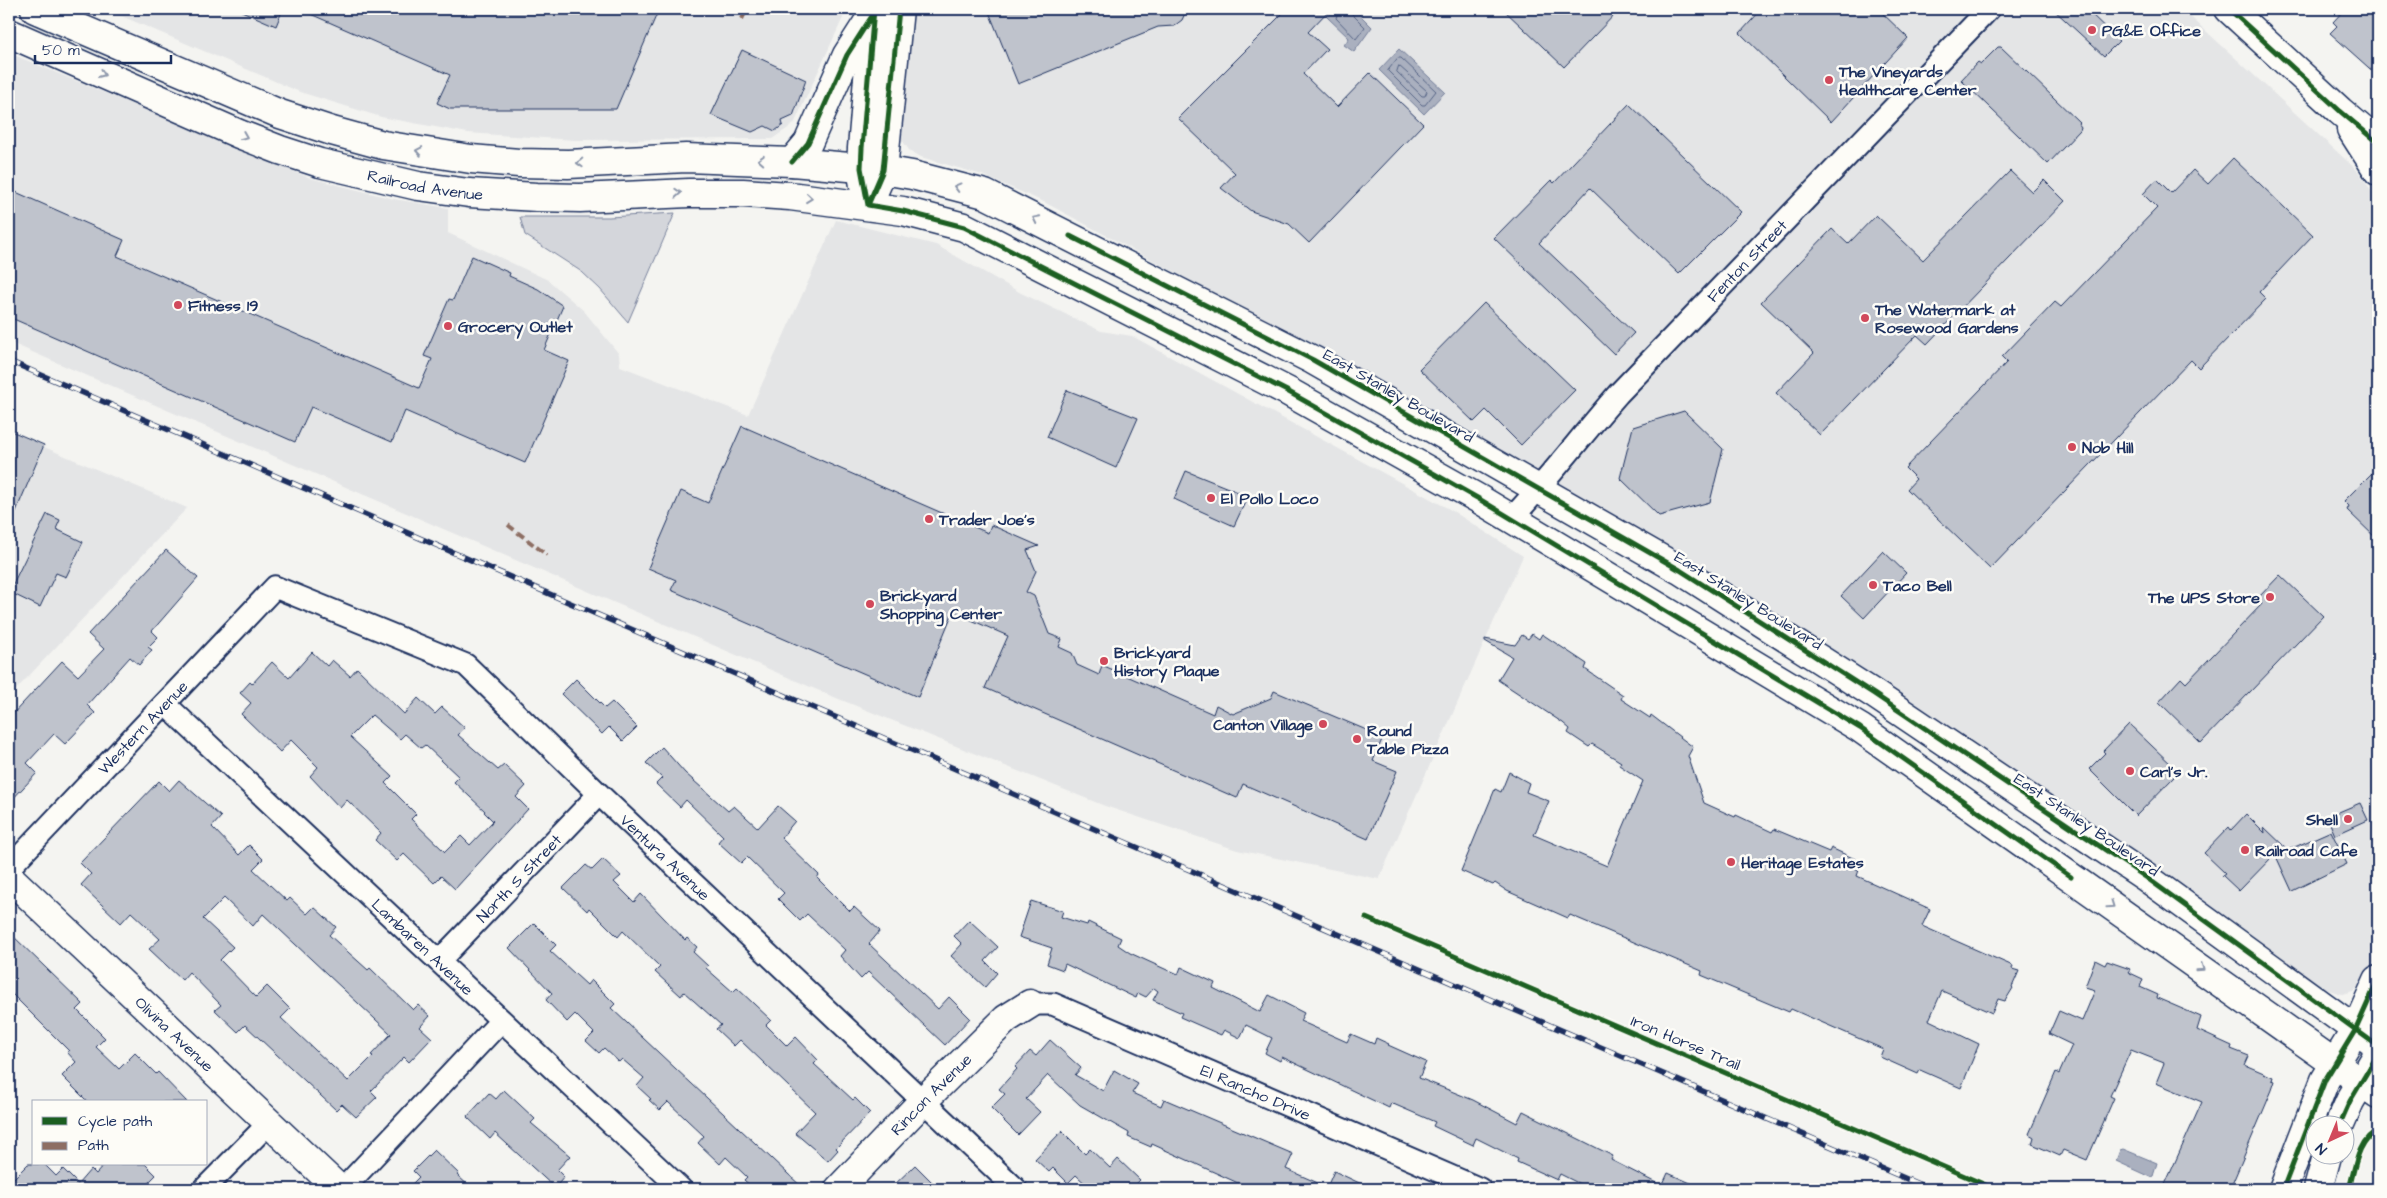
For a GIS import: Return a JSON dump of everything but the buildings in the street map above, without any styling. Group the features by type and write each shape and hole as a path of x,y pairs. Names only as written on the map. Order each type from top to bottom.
{"main road":[{"name":"Railroad Avenue","path":"35,9 280,114 383,145 471,159 519,163 568,164 686,158 792,162 872,169"},
{"path":"899,9 872,169 868,205 903,211 964,227 1288,391 1511,518 1860,728 2370,1088"},
{"path":"2229,9 2340,111 2378,143"},
{"path":"792,162 808,143 846,55 873,12"},
{"path":"872,169 873,12"},
{"name":"Railroad Avenue","path":"9,33 239,134 280,150 320,163 418,186 469,193 537,197 743,193 868,205"},
{"path":"2340,111 2378,171"},
{"name":"East Stanley Boulevard","path":"872,169 912,175 985,194 1313,360 1680,570 1874,694 2147,878 2378,1046"},
{"name":"Olivina Avenue","path":"9,876 340,1189"},
{"path":"2283,1189 2325,1080 2356,1029 2378,980"},
{"name":"Rincon Avenue","path":"839,1189 924,1100 1006,1019 1030,1004"},
{"path":"2347,1116 2370,1088 2378,1054"},
{"path":"2318,1189 2324,1166"}],"street":[{"name":"Fenton Street","path":"1511,518 1539,489 1565,455 1618,394 1989,9"},
{"name":"Western Avenue","path":"9,868 275,587"},
{"name":"Ventura Avenue","path":"275,587 466,665 599,794 1016,1189"},
{"name":"Lambaren Avenue","path":"166,704 681,1189"},
{"name":"North S Street","path":"438,961 599,794"},
{"name":"El Rancho Drive","path":"1030,1004 1053,1004 1480,1189"},
{"path":"343,1189 501,1021"},
{"path":"204,1189 270,1122"}],"shaded area":[{"path":"105,9 847,9 794,124 772,139 575,140 468,133 381,117 300,92"},
{"path":"911,9 2182,9 2358,171 2378,201 2378,954 2365,981 2353,991 2342,994 2322,988 1594,506 1506,455 1353,368 1044,202 982,175 921,157 909,150 900,137"},
{"path":"9,53 310,178 394,199 448,208 448,233 548,280 584,311 619,354 620,366 748,415 836,220 936,245 1021,293 1101,331 1132,336 1451,510 1523,556 1379,879 1237,850 1105,806 829,695 9,342"},
{"path":"675,213 628,322 600,289 582,272 525,235 520,217 609,217"},
{"path":"9,432 187,508 9,697"}],"water":[{"path":"1335,9 1354,9 1372,27 1354,52 1344,45 1349,38 1327,17"},
{"path":"1399,49 1445,92 1424,114 1379,70"},
{"path":"2123,1149 2157,1163 2153,1176 2151,1177 2116,1161 2120,1150"}],"railway":[{"path":"9,361 1930,1189"}],"marked path":[{"path":"742,19 747,9"},
{"path":"508,525 547,555"}],"cycle path":[{"path":"868,205 861,168 874,9"},
{"path":"868,205 883,170 899,9"},
{"path":"2229,9 2340,111 2378,143"},
{"path":"792,162 808,143 847,55 872,16"},
{"path":"868,205 903,211 964,227 1287,391 1479,499 1860,728 2071,877"},
{"path":"1070,236 1313,360 1680,570 1874,694 2147,878 2378,1046"},
{"name":"Iron Horse Trail","path":"1366,918 1995,1189"},
{"path":"2283,1189 2325,1080 2356,1029 2378,980"},
{"path":"2343,1116 2350,1101 2378,1054"},
{"path":"2349,1189 2361,1148 2366,1140 2378,1131"}],"place":[{"name":"PG&E Office","path":"2092,30"},
{"name":"The Vineyards Healthcare Center","path":"1829,80"},
{"name":"Fitness 19","path":"178,305"},
{"name":"The Watermark at Rosewood Gardens","path":"1865,318"},
{"name":"Grocery Outlet","path":"448,326"},
{"name":"Nob Hill","path":"2072,447"},
{"name":"El Pollo Loco","path":"1211,498"},
{"name":"Trader Joe's","path":"929,519"},
{"name":"Taco Bell","path":"1873,585"},
{"name":"The UPS Store","path":"2270,597"},
{"name":"Brickyard Shopping Center","path":"870,604"},
{"name":"Brickyard History Plaque","path":"1104,661"},
{"name":"Canton Village","path":"1323,724"},
{"name":"Round Table Pizza","path":"1357,739"},
{"name":"Carl's Jr.","path":"2130,771"},
{"name":"Shell","path":"2348,819"},
{"name":"Railroad Cafe","path":"2245,850"},
{"name":"Heritage Estates","path":"1731,862"}]}
